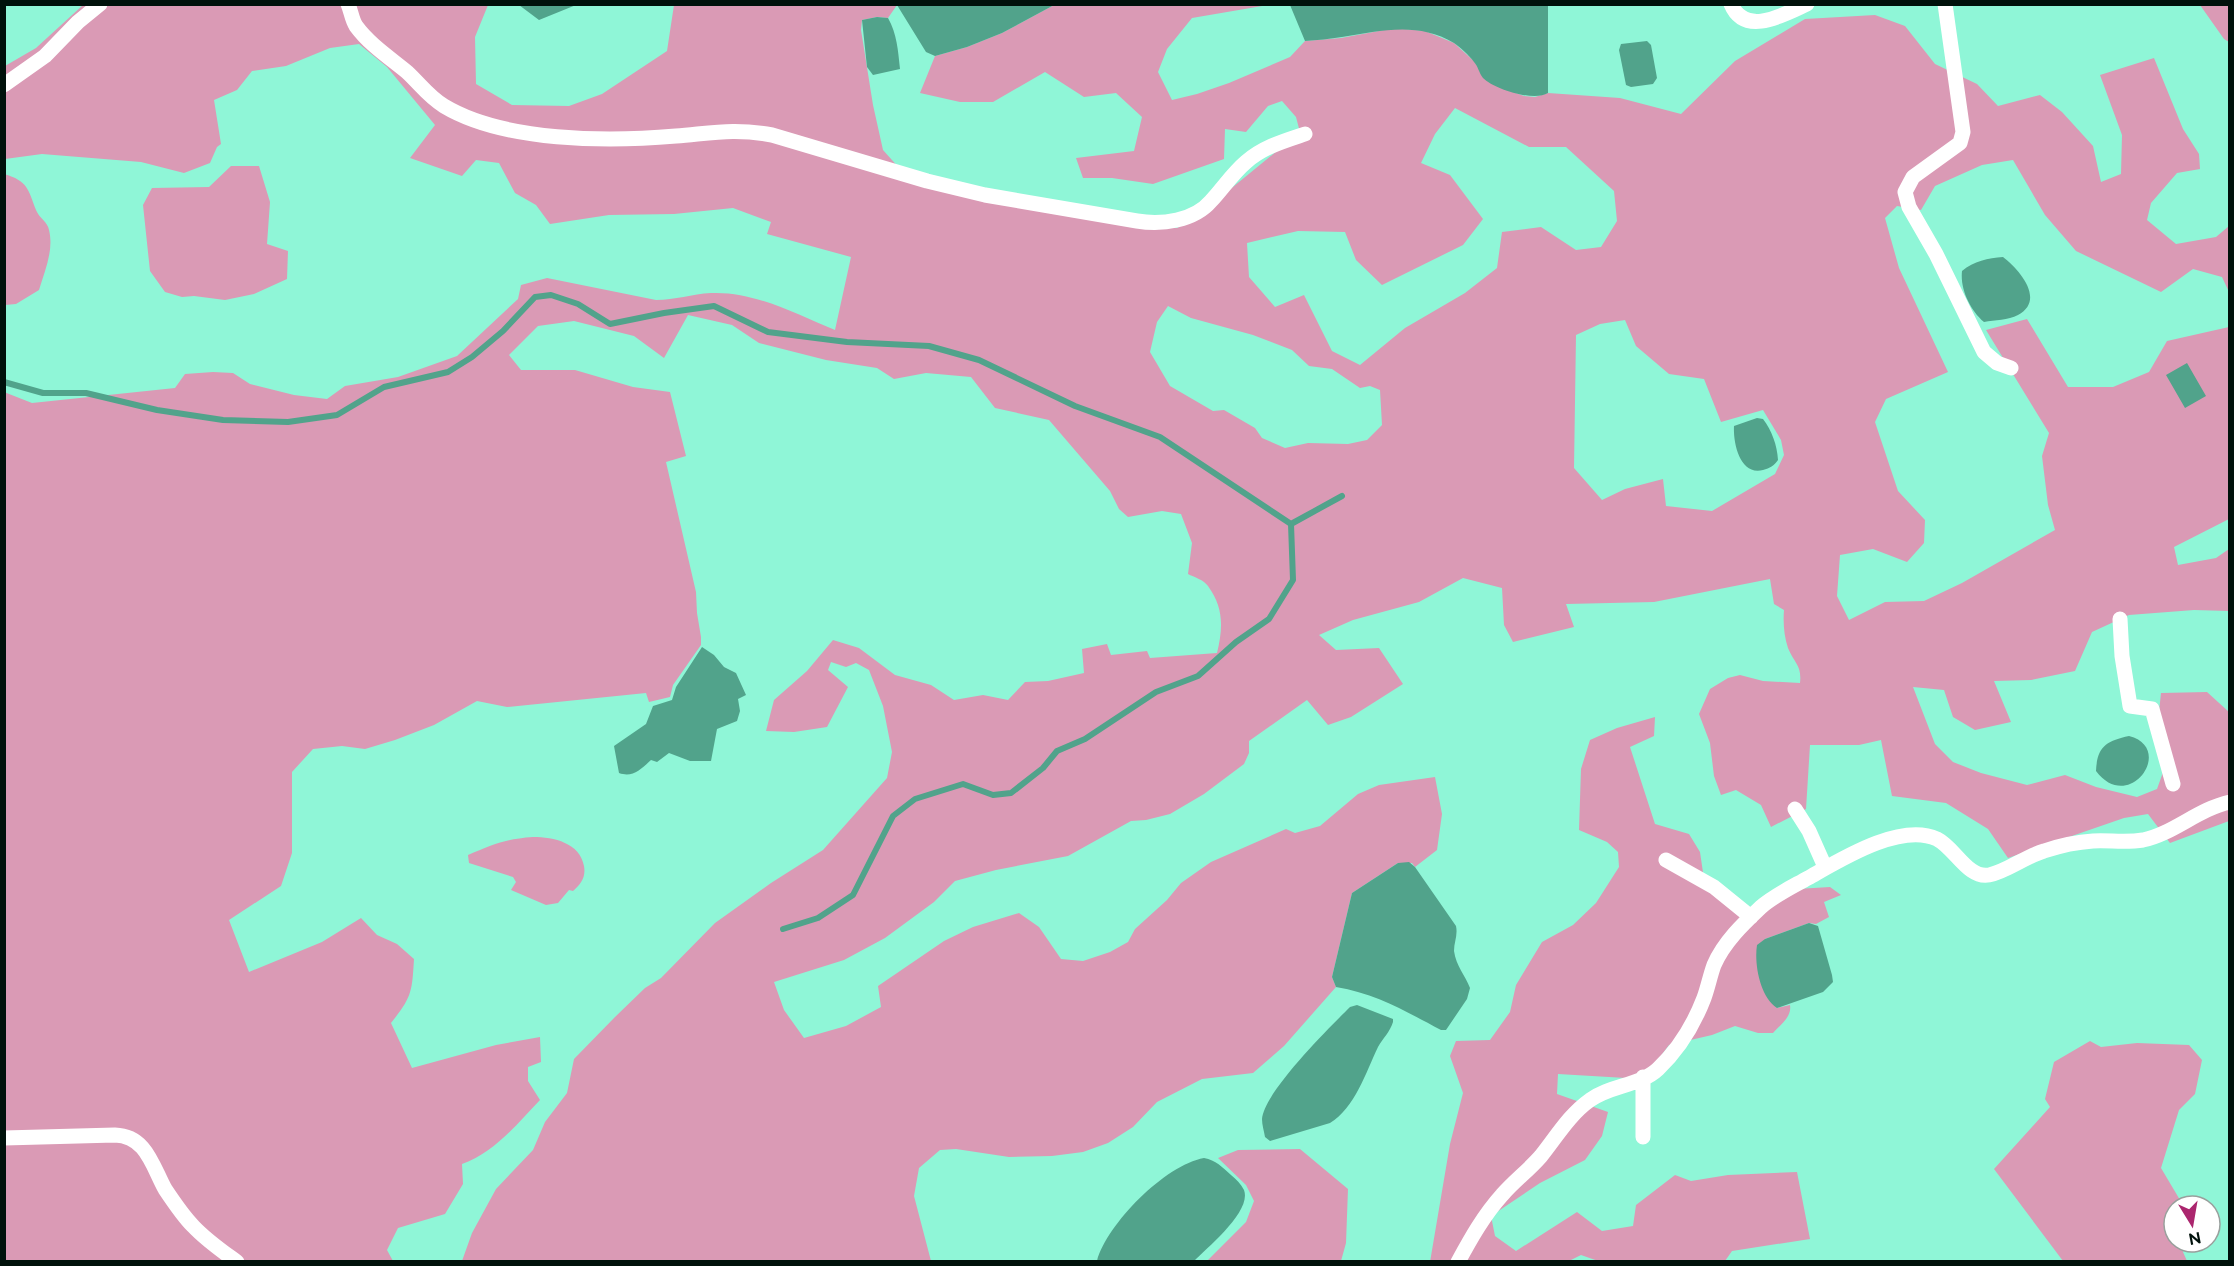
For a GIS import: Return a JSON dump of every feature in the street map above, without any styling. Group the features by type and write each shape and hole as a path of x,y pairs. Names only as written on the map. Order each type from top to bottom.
{"street":[{"path":"4,85 45,56 78,22 100,4"},
{"path":"348,4 355,24 367,38 443,105 478,122 550,137 588,139 676,136 725,130 750,131 772,135 927,181 985,195 1151,223 1176,221 1202,209 1247,161 1265,148 1305,134"},
{"path":"1731,4 1738,18 1747,22 1771,18 1807,4"},
{"path":"1946,4 1963,132 1960,143 1913,177 1905,192 1909,207 1936,254 1984,351 1997,363 2011,368"},
{"path":"2120,619 2122,656 2130,706 2152,709 2173,784"},
{"path":"1458,1262 1502,1194 1540,1158 1565,1122 1578,1109 1607,1090 1657,1070 1688,1031 1703,999 1715,964 1727,943 1751,917 1770,900 1825,867 1892,838 1912,834 1940,840 1975,872 1988,875 2029,856 2066,845 2092,841 2144,840 2165,832 2190,817 2229,802"},
{"path":"1795,809 1809,831 1825,867"},
{"path":"1666,860 1714,887 1751,917"},
{"path":"1643,1077 1643,1137"},
{"path":"4,1138 125,1135 133,1139 146,1151 166,1190 193,1226 237,1262"}],"shaded area":[{"path":"83,5 488,5 475,37 476,84 512,105 569,106 602,94 667,51 674,5 897,5 888,18 877,17 862,20 861,30 883,150 900,169 1133,227 1177,228 1206,209 1277,151 1302,140 1296,117 1282,101 1268,106 1246,132 1225,129 1224,159 1153,184 1112,178 1083,178 1076,158 1134,151 1142,117 1116,93 1084,97 1045,72 993,102 960,102 920,93 935,56 967,47 1002,33 1054,5 1268,5 1192,18 1167,49 1158,72 1172,100 1229,83 1290,57 1305,41 1341,38 1395,28 1425,31 1454,43 1475,62 1484,78 1524,96 1535,97 1548,93 1620,98 1681,114 1735,61 1805,19 1875,15 1905,26 1935,64 1977,84 1998,106 2040,95 2062,112 2093,146 2101,182 2121,174 2122,135 2100,75 2154,58 2183,129 2199,154 2200,169 2177,173 2151,203 2147,220 2176,244 2216,237 2229,226 2229,292 2222,277 2193,269 2161,292 2076,251 2045,215 2013,160 1982,165 1935,186 1921,210 1897,206 1885,218 1899,268 1948,372 1886,399 1875,422 1898,491 1925,520 1924,543 1907,562 1873,549 1840,555 1837,596 1849,620 1885,602 1924,601 1962,583 2055,530 2048,505 2042,456 2049,433 1986,330 2027,319 2068,387 2113,387 2149,372 2167,341 2229,327 2229,519 2174,547 2178,565 2216,558 2229,549 2229,611 2194,610 2129,615 2092,632 2075,671 2031,680 1994,681 2011,722 1975,730 1953,717 1944,690 1913,687 1935,744 1953,762 1981,773 2027,785 2065,775 2096,787 2137,797 2157,789 2166,764 2159,712 2161,693 2207,692 2229,712 2229,821 2170,843 2148,814 2124,818 2008,858 1988,829 1946,803 1892,796 1881,740 1859,745 1810,745 1806,809 1771,827 1761,805 1736,790 1721,795 1714,776 1710,743 1699,714 1710,689 1728,678 1740,675 1763,681 1800,683 1799,668 1788,648 1786,639 1784,610 1774,604 1770,579 1654,602 1566,604 1574,627 1513,642 1504,625 1502,588 1463,578 1419,602 1353,620 1319,635 1336,650 1379,648 1403,684 1351,717 1328,725 1307,700 1249,741 1249,753 1244,764 1204,794 1170,814 1131,821 1068,856 996,870 955,881 934,902 885,938 844,960 774,982 784,1010 804,1038 846,1026 881,1007 878,986 944,941 973,927 1019,913 1039,927 1061,959 1083,961 1110,952 1128,942 1135,929 1167,900 1181,883 1211,862 1286,829 1295,833 1320,826 1358,794 1379,785 1435,777 1442,814 1437,850 1415,867 1412,863 1398,863 1352,893 1332,977 1336,987 1284,1046 1253,1073 1202,1079 1157,1102 1133,1127 1108,1143 1083,1152 1052,1156 1009,1157 956,1149 940,1150 919,1168 914,1196 931,1261 462,1261 472,1233 496,1189 533,1150 545,1122 567,1093 574,1059 645,988 661,978 715,923 823,850 887,778 892,752 883,706 869,670 856,663 846,667 831,662 828,670 848,687 827,727 794,732 766,731 774,700 807,671 833,640 859,648 895,675 931,685 954,700 983,695 1008,700 1025,682 1048,681 1084,673 1082,649 1107,644 1111,655 1147,651 1150,658 1217,653 1220,635 1221,618 1213,594 1204,582 1188,574 1192,543 1181,514 1162,511 1128,517 1119,509 1110,491 1049,420 995,408 971,377 926,373 894,379 877,368 826,360 759,343 732,325 688,315 664,358 634,336 574,321 538,326 509,355 521,370 575,370 633,387 670,392 686,456 666,462 696,592 701,645 673,685 670,697 649,702 646,693 507,707 477,701 434,725 365,749 342,746 313,749 292,772 292,853 281,886 229,920 249,972 322,942 361,918 377,935 397,944 414,959 410,994 391,1023 412,1068 496,1045 540,1037 541,1062 528,1067 528,1081 540,1100 495,1145 462,1164 463,1184 445,1214 398,1228 387,1250 393,1261 5,1261 4,392 32,403 175,388 185,374 213,372 233,373 250,384 294,395 327,399 345,386 398,377 457,356 518,299 521,285 547,278 656,300 727,293 774,305 835,330 851,257 767,234 771,222 733,208 674,214 609,215 550,224 536,205 515,193 499,163 476,160 462,176 410,158 435,125 387,67 359,44 330,48 286,66 252,71 237,90 214,100 221,144 217,147 210,163 184,173 141,162 42,154 5,159 5,66 36,48","holes":["1455,108 1529,147 1566,147 1614,191 1617,221 1601,247 1576,250 1541,227 1502,232 1497,268 1465,293 1405,328 1360,365 1332,351 1304,295 1275,307 1249,277 1247,243 1298,231 1345,232 1356,260 1382,285 1463,245 1483,219 1450,175 1421,163 1435,134","1168,306 1191,318 1253,335 1292,350 1309,366 1332,369 1360,388 1370,386 1380,390 1382,425 1367,440 1348,444 1308,443 1285,448 1262,438 1255,428 1224,410 1213,411 1170,386 1150,352 1157,322","1625,320 1636,346 1669,374 1704,379 1721,422 1763,410 1781,440 1784,455 1775,474 1712,511 1666,506 1663,479 1625,489 1602,500 1574,468 1576,335 1600,324"]},
{"path":"2200,5 2229,5 2229,42 2224,39"},
{"path":"231,166 259,166 270,202 267,244 288,251 287,279 254,294 225,300 194,296 182,297 165,292 150,271 143,205 152,188 209,187"},
{"path":"4,174 18,180 26,187 37,213 48,227 50,238 48,260 39,290 16,304 5,305"},
{"path":"1655,717 1654,736 1630,747 1655,824 1689,834 1700,852 1705,886 1757,918 1797,889 1830,887 1841,895 1824,902 1829,917 1816,924 1809,923 1765,939 1777,1008 1790,1005 1788,1017 1773,1033 1758,1033 1735,1026 1712,1035 1669,1045 1652,1068 1626,1078 1558,1074 1557,1094 1608,1112 1602,1136 1585,1160 1540,1183 1491,1216 1495,1236 1516,1251 1577,1212 1602,1231 1633,1226 1636,1205 1675,1175 1691,1181 1728,1175 1797,1172 1810,1239 1732,1251 1725,1261 1601,1262 1581,1255 1567,1262 1430,1262 1450,1144 1463,1093 1450,1056 1456,1041 1490,1040 1510,1012 1516,985 1542,942 1573,925 1596,903 1619,867 1618,852 1607,842 1579,830 1581,769 1590,740 1617,728"},
{"path":"533,837 549,838 565,843 582,858 584,874 582,880 558,903 546,905 511,890 516,882 513,877 469,863 468,855 485,848 507,841"},
{"path":"2090,1041 2101,1047 2137,1043 2189,1045 2202,1060 2195,1094 2179,1110 2161,1168 2176,1194 2162,1194 2162,1254 2184,1254 2187,1261 2063,1261 1994,1169 2050,1107 2045,1099 2054,1062"},
{"path":"1300,1149 1348,1189 1346,1243 1341,1261 1207,1261 1246,1222 1254,1201 1246,1185 1218,1158 1238,1150"}],"water":[{"path":"519,5 576,5 539,20"},
{"path":"897,5 1054,5 1002,33 967,47 935,56 926,52"},
{"path":"1290,5 1548,5 1548,93 1524,95 1488,82 1459,47 1440,36 1426,32 1384,30 1305,41"},
{"path":"877,17 888,18 891,24 897,42 900,69 873,75 867,67 862,20"},
{"path":"1647,41 1651,45 1657,78 1653,84 1631,87 1626,85 1619,50 1621,44"},
{"path":"2003,257 2016,269 2027,285 2030,301 2026,309 2018,315 1984,322 1974,312 1967,299 1962,271 1981,261"},
{"path":"2187,363 2206,396 2185,408 2166,375"},
{"path":"1757,418 1763,419 1769,428 1778,460 1770,468 1755,471 1743,463 1739,457 1734,426"},
{"path":"702,647 714,655 724,667 736,673 746,695 738,699 740,711 737,721 717,729 711,761 690,761 669,753 657,762 651,760 633,773 619,773 614,746 646,724 653,706 672,700 676,687"},
{"path":"2129,736 2142,743 2148,753 2148,764 2133,782 2122,786 2109,783 2096,771 2098,756 2104,746 2114,740"},
{"path":"1409,862 1415,867 1456,926 1455,956 1470,988 1467,999 1446,1030 1441,1030 1378,999 1336,987 1332,977 1352,893 1398,863"},
{"path":"1809,923 1818,926 1833,982 1823,992 1777,1008 1762,988 1756,961 1757,945 1765,939"},
{"path":"1357,1005 1393,1019 1393,1022 1353,1099 1330,1123 1270,1141 1265,1137 1262,1119 1274,1093 1314,1044 1350,1007"},
{"path":"1204,1158 1219,1164 1237,1180 1244,1190 1245,1199 1235,1218 1209,1247 1194,1261 1097,1261 1112,1230 1140,1198 1172,1172"}],"waterway":[{"path":"4,382 43,393 86,393 157,410 223,420 288,422 337,415 384,387 448,372 472,357 503,331 535,297 551,295 578,304 610,324 714,306 768,332 847,342 929,346 979,360 1075,406 1160,437 1291,524"},
{"path":"783,929 818,918 853,895 893,816 915,799 963,784 993,795 1011,793 1043,768 1057,751 1085,739 1156,692 1198,676 1236,642 1269,619 1293,580 1291,524 1342,496"}]}
